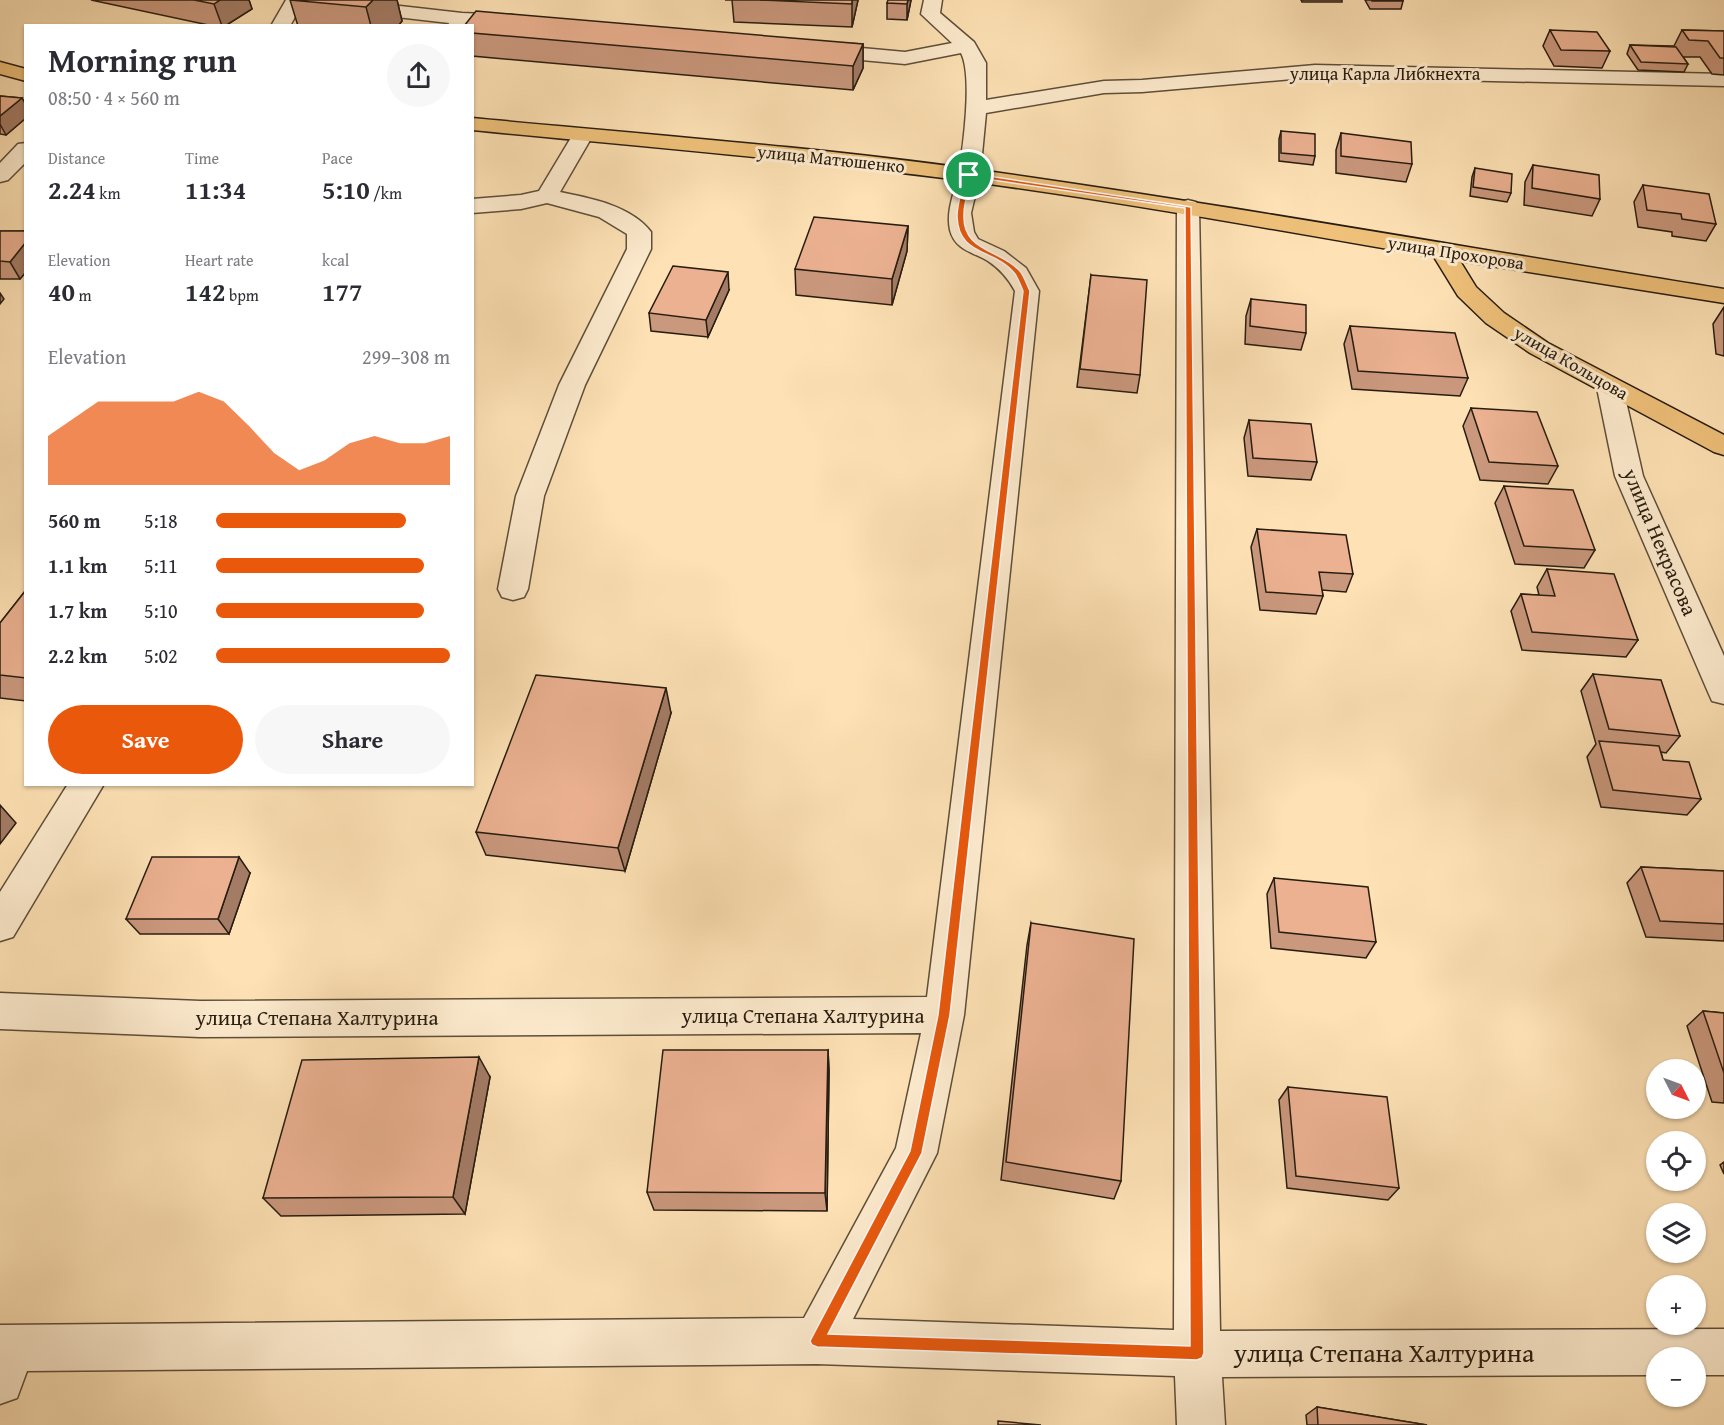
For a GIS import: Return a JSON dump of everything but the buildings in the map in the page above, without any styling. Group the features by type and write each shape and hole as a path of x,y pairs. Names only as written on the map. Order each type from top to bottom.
{"main road":[{"path":"0,69 24,75"},
{"name":"улица Матюшенко","path":"474,124 863,162 1188,207"},
{"name":"улица Прохорова","path":"1188,207 1724,297"},
{"name":"улица Кольцова","path":"1442,251 1467,291 1495,318 1539,348 1610,388 1724,446"}],"street":[{"path":"281,24 294,0"},
{"path":"299,0 460,22 533,23"},
{"path":"933,0 930,14 967,46"},
{"path":"800,48 905,58 967,46"},
{"name":"улица Степана Халтурина","path":"0,1011 200,1019 944,1015 1027,291 1018,273 996,256 970,244 962,232 960,213 969,175 976,108 976,63 967,46"},
{"name":"улица Карла Либкнехта","path":"976,108 1104,87 1142,86 1315,71 1724,80"},
{"path":"547,196 582,135"},
{"path":"0,176 24,151"},
{"path":"474,206 521,202 547,196 593,205 624,219 639,232 639,249 572,385 530,496 513,589"},
{"path":"1188,207 1197,1353 1201,1425"},
{"name":"улица Некрасова","path":"1610,388 1629,476 1724,692"},
{"path":"0,925 86,786"},
{"path":"817,1341 916,1153 944,1015"},
{"name":"улица Степана Халтурина","path":"4,1359 817,1341 1197,1353 1724,1353"}],"route":[{"path":"969,175 1188,207 1197,1353 817,1341 916,1153 944,1015 1027,291 1018,273 996,256 970,244 962,232 960,213 969,175"}]}
